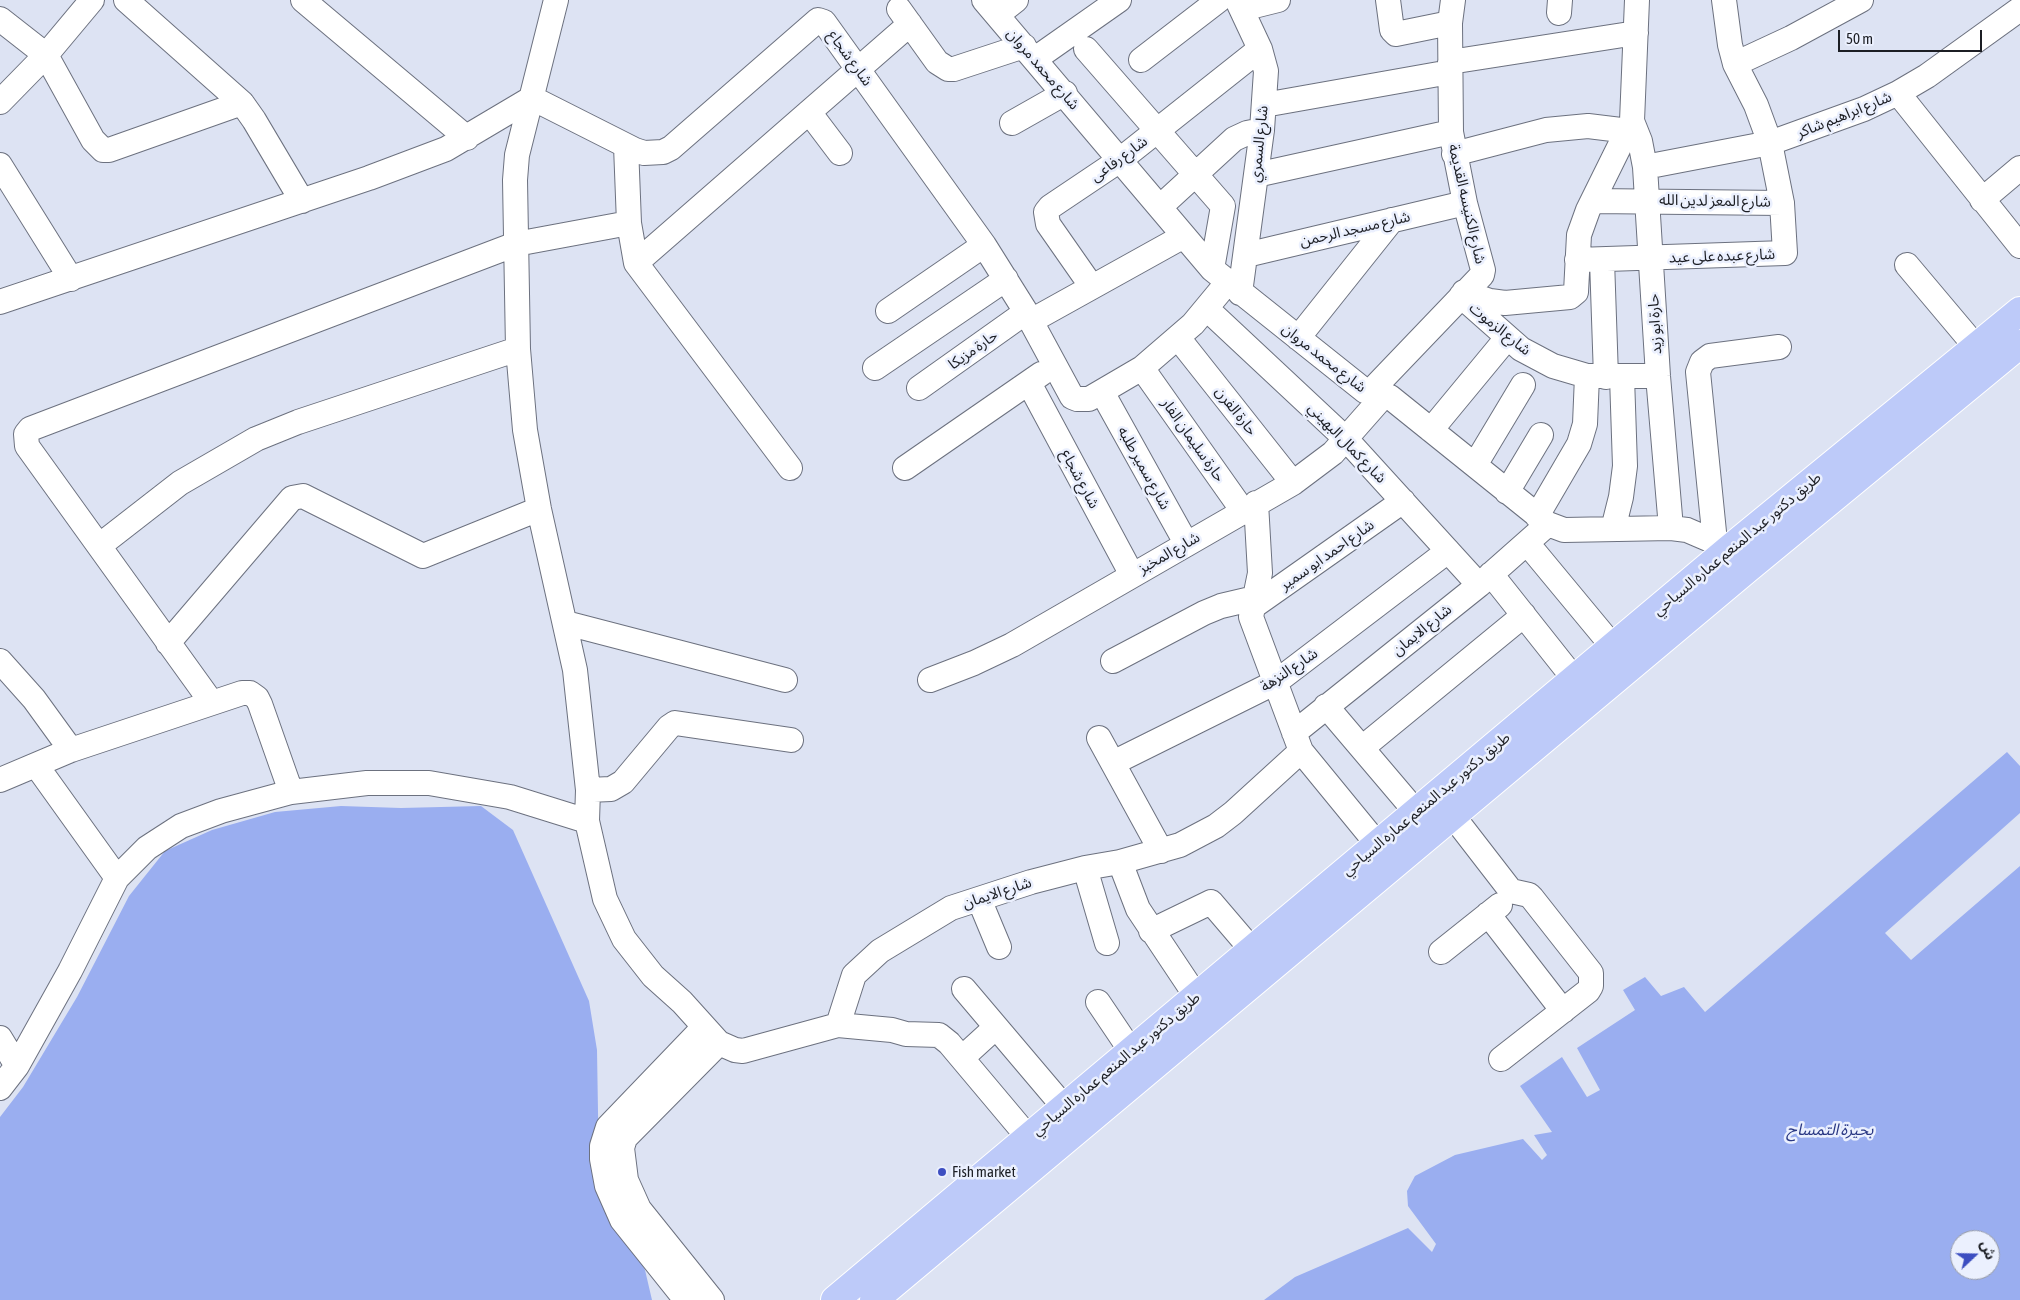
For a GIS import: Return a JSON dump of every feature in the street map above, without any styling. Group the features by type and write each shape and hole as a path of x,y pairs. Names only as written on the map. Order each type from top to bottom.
{"main road":[{"name":"طريق دكتور عبد المنعم عماره السياحي","path":"835,1300 1614,648 1722,546 2020,311"},
{"name":"طريق دكتور عبد المنعم عماره السياحي","path":"874,1300 2020,344"}],"street":[{"path":"0,102 46,55 92,0"},
{"path":"126,0 242,103 302,201"},
{"path":"303,0 468,138"},
{"path":"556,0 517,155 515,180 518,349 525,430 539,509 575,670 588,790 587,821 605,899 624,939 653,976 682,1002 711,1035 735,1050 752,1050 838,1025 892,1030 906,1034 939,1036 949,1043 1028,1137"},
{"path":"991,7 1016,0"},
{"path":"636,262 858,69 904,16 937,62 948,69 954,69 1030,53 1119,0"},
{"path":"1141,60 1218,0"},
{"path":"1240,4 1278,0"},
{"path":"1388,0 1392,30 1396,34 1450,24"},
{"name":"شارع الكنيسه القديمة","path":"1377,394 1462,294 1482,275 1483,270 1465,203 1452,143 1450,24 1453,0"},
{"path":"1462,294 1497,303 1570,297 1577,289 1579,235 1593,201 1630,126 1637,0"},
{"name":"شارع عبده على عيد","path":"1577,260 1785,253 1782,203 1770,143 1756,106 1735,64 1730,45 1724,0"},
{"path":"1735,64 1792,38 1861,0"},
{"name":"شارع السمري","path":"1226,281 1246,255 1262,130 1266,71 1260,49 1240,4"},
{"name":"شارع محمد مروان","path":"991,7 1184,236 1226,281 1298,338 1431,430 1542,520 1564,530 1671,528 1687,530 1722,546 1748,569"},
{"name":"شارع ابراهيم شاكر","path":"1645,167 1770,143 1832,122 1898,93 1927,76 2020,9"},
{"path":"0,19 46,55 93,140 103,150 109,150 242,103"},
{"name":"شارع شجاع","path":"532,98 626,146 644,153 663,152 671,148 818,20 824,22 1006,278 1029,316 1072,397 1083,400 1102,392 1142,368 1179,339 1207,309 1226,281"},
{"path":"1264,105 1450,67 1636,33"},
{"path":"1086,49 1221,204 1224,210 1226,281"},
{"name":"شارع رفاعى","path":"1092,287 1048,224 1046,212 1050,207 1120,160 1260,49"},
{"path":"1012,123 1065,93"},
{"path":"1898,93 2020,246"},
{"path":"0,302 302,201 446,149 468,138 532,98"},
{"path":"809,112 840,153"},
{"path":"1256,175 1452,143 1546,130 1588,126 1630,126"},
{"name":"حارة ابو زيد","path":"1630,126 1640,141 1645,167 1658,376 1671,528"},
{"path":"1160,207 1234,139 1262,130"},
{"path":"626,146 629,224 636,262 790,468"},
{"path":"0,165 71,279"},
{"path":"1982,200 2020,168"},
{"name":"شارع المعز لدين الله","path":"1593,201 1648,200 1782,203"},
{"name":"شارع مسجد الرحمن","path":"1246,255 1465,203"},
{"path":"1298,338 1392,220"},
{"path":"212,704 27,446 26,434 30,429 516,244 629,224"},
{"name":"حارة مزيكا","path":"919,388 1029,316 1092,287 1184,236"},
{"path":"888,311 984,245"},
{"path":"1602,260 1605,377 1625,466 1621,497 1613,529"},
{"path":"1907,265 1976,347"},
{"path":"875,368 1006,278"},
{"name":"شارع الزموت","path":"1462,294 1507,338 1545,362 1605,377 1658,376"},
{"name":"شارع كمال البهيني","path":"1207,309 1346,439 1448,551 1485,579 1524,615 1575,680"},
{"path":"1431,430 1507,338"},
{"name":"حارة الفرن","path":"1179,339 1293,483"},
{"path":"1722,546 1698,372 1702,362 1710,356 1779,347"},
{"path":"99,546 180,483 256,439 298,422 518,349"},
{"path":"905,468 1055,365"},
{"name":"حارة سليمان الفار","path":"1142,368 1250,507"},
{"name":"شارع الايمان","path":"838,1025 854,975 880,951 952,908 1085,868 1120,862 1161,851 1180,845 1216,826 1298,742 1326,706 1485,579 1527,543 1542,520 1579,444 1584,424 1605,377"},
{"name":"شارع شجاع","path":"1028,383 1132,575"},
{"path":"1475,466 1523,385"},
{"name":"شارع سمير طلبه","path":"1102,392 1186,543"},
{"name":"شارع المخبز","path":"930,680 974,663 1012,645 1293,483 1322,463 1346,439 1377,394"},
{"path":"1507,492 1541,435"},
{"path":"168,643 292,498 303,496 423,556 539,509"},
{"name":"شارع احمد ابو سمير","path":"1253,603 1402,501"},
{"path":"1250,507 1260,573 1251,617 1298,742 1378,845"},
{"path":"1527,543 1614,648"},
{"name":"شارع النزهة","path":"1112,763 1276,682 1448,551"},
{"path":"1113,661 1204,613 1221,606 1253,603"},
{"path":"1362,748 1524,615"},
{"path":"566,623 785,680"},
{"path":"0,661 34,699 71,750"},
{"path":"0,780 71,750 250,693 257,698 292,792"},
{"path":"1326,706 1416,812"},
{"path":"588,790 611,789 623,782 669,727 675,723 792,740"},
{"path":"1099,738 1161,851"},
{"path":"36,765 117,878"},
{"path":"0,1088 17,1066 117,878 147,848 182,826 221,811 292,792 368,783 429,783 510,797 587,821"},
{"path":"1453,816 1508,888 1515,893 1524,894 1532,898 1591,973 1591,986 1588,991 1501,1059"},
{"path":"1120,862 1131,894 1151,931 1196,996"},
{"path":"1085,868 1108,943"},
{"path":"1441,952 1515,893"},
{"path":"979,899 999,946"},
{"path":"1151,931 1211,902 1252,950"},
{"path":"1488,914 1563,1011"},
{"path":"964,989 1064,1107"},
{"path":"1098,1002 1131,1051"},
{"path":"962,1058 996,1027"},
{"path":"711,1035 608,1127 602,1146 614,1172 639,1209 712,1300"},
{"path":"0,1038 17,1066"},
{"path":"614,1172 607,1186 622,1220 686,1300"}],"water":[{"name":"بحيرة التمساح","path":"2007,752 2020,766 2020,813 1885,933 1911,960 2020,866 2020,1300 1264,1300 1295,1277 1408,1228 1432,1252 1436,1244 1408,1206 1407,1191 1415,1176 1455,1155 1523,1139 1542,1160 1547,1155 1534,1135 1552,1132 1520,1086 1562,1057 1587,1097 1600,1090 1577,1048 1635,1010 1623,990 1645,977 1661,996 1684,987 1705,1012"},
{"path":"341,806 401,808 481,806 513,830 589,1001 597,1050 599,1174 622,1229 645,1270 652,1300 0,1300 0,1117 23,1087 77,997 129,896 165,851 212,830 275,812"}],"place":[{"name":"Fish market","path":"942,1172"}]}
